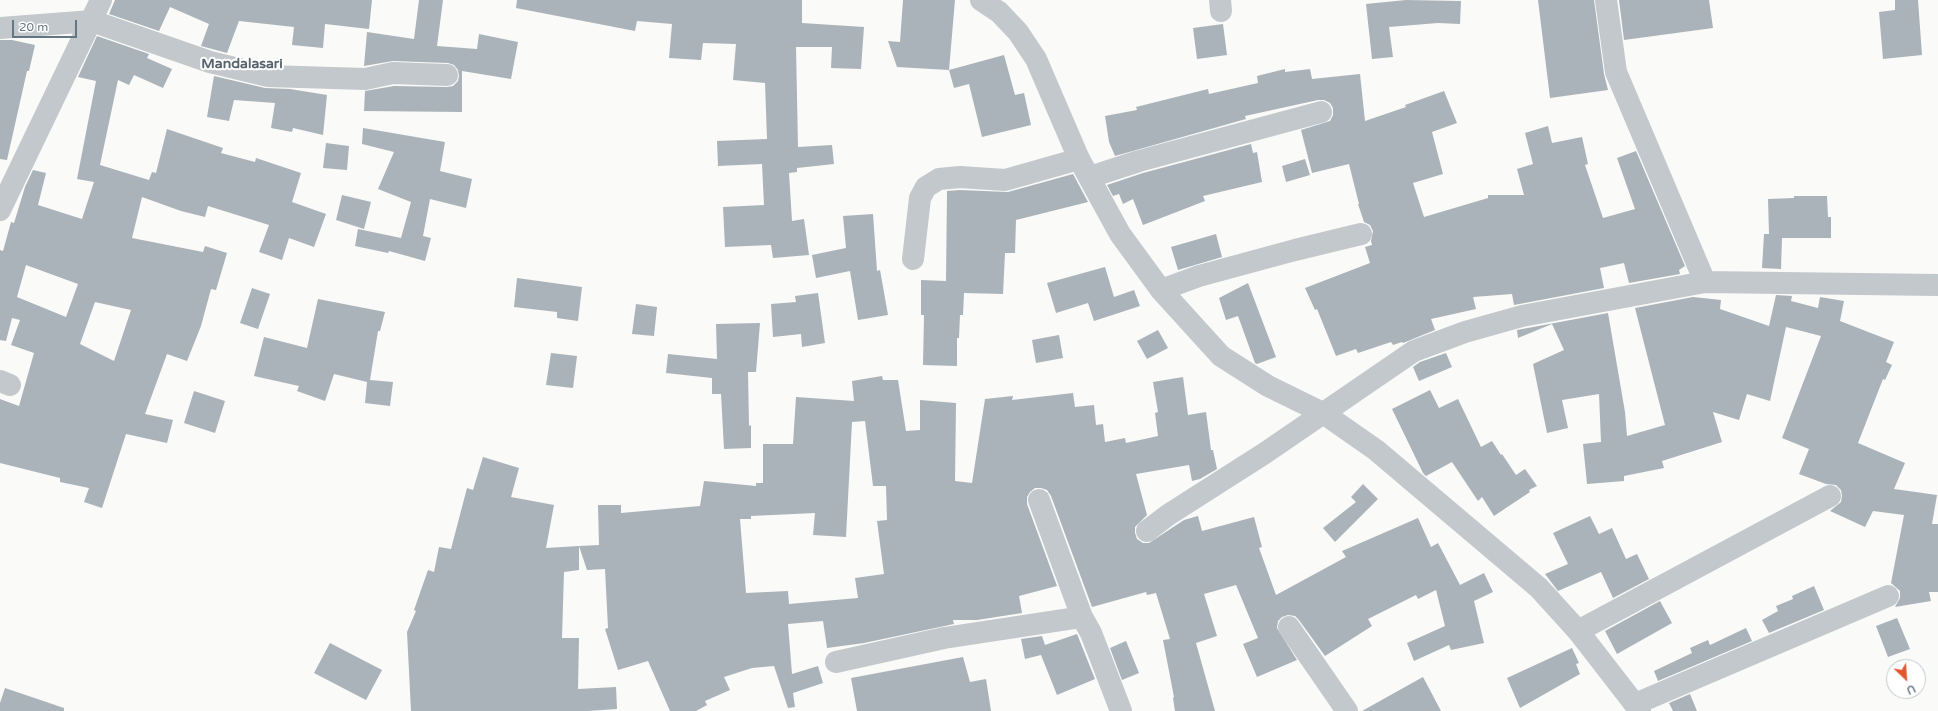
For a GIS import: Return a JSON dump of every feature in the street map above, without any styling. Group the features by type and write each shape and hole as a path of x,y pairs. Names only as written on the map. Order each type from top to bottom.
{"street":[{"path":"0,210 101,0"},
{"path":"981,0 998,12 1018,32 1036,59 1084,168 1120,234 1161,290 1221,356 1268,386 1323,413 1376,450 1539,588 1578,631 1638,707 1888,596"},
{"path":"1606,0 1616,72 1705,282"},
{"path":"0,28 92,21 210,62 268,76 365,79 393,73 447,76"},
{"path":"913,259 920,198 926,187 939,179 960,177 1005,180 1139,161 1321,112"},
{"path":"1161,290 1199,276 1361,234"},
{"path":"1147,531 1168,515 1265,453 1414,351 1465,332 1522,316 1705,282 1938,285"},
{"path":"1578,631 1830,496"},
{"path":"1039,500 1082,617 1091,633 1121,711"},
{"path":"836,662 944,638 1082,617"},
{"path":"1289,627 1347,711"}],"building":[{"path":"115,0 372,0 369,29 325,24 323,48 292,45 294,27 239,21 227,53 201,46 209,24 170,7 159,31 109,14"},
{"path":"419,0 443,0 437,46 477,49 479,34 518,42 511,79 462,71 462,112 364,111 365,91 394,86 447,87 453,86 458,81 458,70 454,65 448,63 393,61 364,66 367,32 414,39"},
{"path":"517,0 802,0 802,23 864,27 861,69 831,68 832,47 796,47 798,147 832,145 834,164 797,168 797,172 789,173 792,221 804,219 809,255 773,258 771,245 725,247 723,207 764,205 762,164 718,166 717,141 767,139 765,83 733,80 736,44 703,43 701,60 669,58 672,24 637,21 635,31 516,8"},
{"path":"903,0 955,0 949,70 897,67 888,41 900,42"},
{"path":"1406,0 1461,1 1460,24 1438,23 1389,27 1393,57 1372,59 1366,4"},
{"path":"1538,0 1594,0 1604,74 1608,90 1550,98"},
{"path":"1619,0 1709,0 1713,28 1624,40"},
{"path":"1895,0 1918,0 1922,55 1883,59 1879,12 1895,10"},
{"path":"1223,24 1227,55 1197,59 1193,28"},
{"path":"97,36 149,54 147,58 172,69 163,88 134,75 129,85 118,80 100,165 149,180 152,172 156,173 167,129 223,148 221,153 255,162 256,158 301,173 292,202 326,214 314,247 289,238 282,260 259,252 269,225 208,206 205,217 181,211 142,197 132,238 203,252 205,246 227,253 216,290 211,289 201,326 187,361 167,354 145,414 173,420 167,443 126,434 102,508 84,502 89,488 60,482 60,478 0,463 0,399 19,406 34,353 11,345 20,320 12,318 6,341 0,340 0,250 3,251 11,222 14,223 25,187 33,170 46,173 38,205 82,219 94,182 77,179 96,81 78,77","holes":["26,265 78,284 66,317 17,297","95,302 131,310 114,361 80,344"]},
{"path":"0,40 12,40 35,45 29,71 27,71 7,160 0,159"},
{"path":"1004,55 1015,95 1024,93 1031,125 982,137 969,84 954,88 949,70"},
{"path":"1285,69 1285,72 1310,69 1312,79 1360,74 1365,121 1406,107 1405,105 1444,91 1457,123 1432,132 1443,174 1413,183 1424,217 1488,198 1488,195 1524,195 1517,169 1533,164 1525,133 1548,126 1552,143 1582,137 1588,164 1585,165 1603,218 1635,209 1617,158 1636,151 1685,266 1679,270 1680,274 1629,283 1624,263 1600,268 1604,288 1514,305 1512,294 1473,297 1476,309 1431,319 1435,330 1403,343 1393,345 1391,342 1358,353 1356,349 1336,356 1317,309 1315,310 1305,288 1370,263 1365,247 1372,245 1371,241 1373,231 1370,225 1364,222 1358,204 1349,164 1312,173 1301,130 1330,121 1333,115 1333,108 1330,103 1324,100 1318,100 1245,116 1246,119 1115,156 1109,142 1105,116 1137,110 1136,107 1208,89 1209,94 1258,83 1257,76"},
{"path":"214,76 265,88 290,89 327,95 323,135 293,128 292,132 271,128 275,103 234,100 229,121 207,117"},
{"path":"363,128 445,142 440,171 472,179 466,208 430,199 423,236 431,238 425,261 389,251 388,253 355,246 358,229 401,238 411,202 378,189 394,152 362,144"},
{"path":"326,143 349,146 347,170 323,168"},
{"path":"1251,144 1253,153 1257,152 1262,182 1203,196 1205,201 1143,225 1133,199 1123,204 1119,194 1113,196 1107,185 1143,173"},
{"path":"1305,159 1310,175 1286,182 1282,166"},
{"path":"1073,174 1088,202 1016,220 1015,253 1005,253 1003,294 964,293 963,315 960,315 959,338 957,338 957,366 923,365 924,315 921,315 921,280 946,281 947,191 960,190 1008,192"},
{"path":"342,195 371,202 364,229 336,220"},
{"path":"1794,196 1827,196 1828,217 1831,217 1831,238 1782,238 1781,269 1762,268 1764,234 1769,234 1768,199 1794,198"},
{"path":"873,214 877,271 880,270 888,315 858,320 850,271 816,278 812,255 846,248 843,216"},
{"path":"1216,234 1222,257 1178,270 1171,247"},
{"path":"1105,267 1114,297 1134,290 1140,306 1094,321 1088,303 1056,313 1047,283"},
{"path":"517,278 582,287 578,321 557,318 557,312 514,307"},
{"path":"1248,283 1276,357 1257,364 1255,363 1238,316 1226,320 1219,298"},
{"path":"252,288 270,294 258,329 240,323"},
{"path":"818,293 825,343 802,347 801,334 773,337 771,304 796,302 795,296"},
{"path":"1776,295 1792,296 1791,301 1818,308 1820,297 1844,301 1840,321 1894,342 1886,362 1892,365 1885,380 1883,379 1858,443 1905,463 1894,489 1937,495 1932,524 1938,524 1938,592 1929,592 1931,601 1895,607 1900,598 1900,591 1891,583 1904,515 1873,511 1865,527 1830,511 1841,502 1841,490 1836,485 1826,484 1799,474 1809,449 1782,438 1821,336 1786,327 1770,401 1747,394 1739,420 1713,412 1722,442 1662,461 1664,468 1624,476 1624,481 1587,484 1583,444 1601,442 1599,394 1562,400 1568,428 1547,433 1533,364 1564,350 1552,324 1518,338 1517,330 1608,313 1625,412 1627,436 1665,425 1635,308 1693,297 1721,300 1720,309 1769,326"},
{"path":"318,299 385,312 380,331 378,331 370,380 393,382 390,406 365,403 367,382 334,374 325,401 297,391 299,386 254,376 264,337 307,348"},
{"path":"636,304 657,307 654,336 632,334"},
{"path":"760,323 756,372 748,372 751,448 724,449 721,394 712,394 712,378 666,373 668,354 717,359 716,324"},
{"path":"1158,330 1168,348 1147,359 1137,341"},
{"path":"1059,335 1063,358 1036,363 1032,340"},
{"path":"551,353 577,356 573,388 546,385"},
{"path":"1446,353 1452,367 1419,381 1413,367 1420,362"},
{"path":"882,376 883,380 898,380 906,431 920,430 920,400 956,403 955,481 972,483 985,399 1013,396 1012,400 1073,393 1075,407 1094,405 1096,425 1103,424 1105,442 1125,438 1126,443 1158,436 1155,413 1158,412 1153,382 1183,377 1188,415 1206,412 1211,450 1213,450 1217,469 1200,479 1192,481 1189,465 1136,474 1147,515 1135,527 1137,539 1143,543 1149,543 1184,520 1198,516 1202,531 1254,517 1262,547 1259,548 1276,595 1346,557 1342,551 1418,518 1431,547 1438,543 1460,585 1484,573 1493,592 1474,601 1484,643 1451,650 1449,645 1414,661 1407,643 1445,626 1436,590 1418,599 1416,595 1368,619 1372,626 1325,656 1295,616 1288,615 1282,617 1278,621 1277,628 1297,660 1257,677 1243,644 1258,638 1236,585 1204,594 1217,636 1196,643 1215,711 1175,711 1174,697 1163,640 1170,639 1156,593 1147,595 1146,592 1092,607 1051,496 1047,490 1035,488 1027,497 1027,504 1057,586 1019,596 1022,613 977,620 953,620 954,624 864,643 827,648 823,621 788,624 792,674 818,666 823,683 793,693 795,707 788,708 774,666 752,668 724,677 730,690 705,701 707,705 696,711 670,711 648,661 618,670 605,629 608,628 605,569 587,570 579,546 599,545 598,505 621,505 621,513 700,506 704,481 756,486 756,483 763,483 763,444 793,444 796,397 854,401 852,381","holes":["865,421 873,486 886,486 887,520 877,521 884,574 855,578 858,598 789,604 788,591 746,593 740,519 751,519 751,516 815,513 813,535 846,537 852,422"]},
{"path":"1430,390 1439,408 1458,399 1481,447 1492,441 1516,475 1525,469 1537,486 1529,490 1530,492 1494,516 1482,497 1478,501 1452,462 1426,476 1423,473 1392,409"},
{"path":"194,391 225,401 215,433 184,423"},
{"path":"483,457 519,468 511,497 554,505 546,548 579,546 579,570 564,572 562,638 579,638 578,689 616,687 617,709 587,711 411,711 407,632 416,611 414,610 428,570 434,572 439,547 451,549 467,488 473,490"},
{"path":"1363,484 1378,499 1335,542 1323,528 1356,502 1351,497"},
{"path":"1590,516 1599,534 1612,528 1626,559 1637,554 1649,579 1613,598 1601,572 1558,591 1545,574 1568,564 1553,533"},
{"path":"1814,586 1824,610 1769,633 1762,620 1778,611 1776,606 1793,599 1792,596"},
{"path":"1660,601 1672,623 1617,654 1605,631"},
{"path":"1897,618 1910,649 1888,657 1876,626"},
{"path":"1746,628 1752,641 1658,681 1654,671 1692,653 1690,648 1708,640 1710,645"},
{"path":"1077,634 1095,679 1057,695 1041,655 1025,659 1021,639 1042,636 1045,645"},
{"path":"1126,641 1139,673 1122,680 1110,648"},
{"path":"330,643 382,670 366,700 314,673"},
{"path":"1572,648 1579,663 1576,664 1580,674 1520,708 1507,678"},
{"path":"963,657 970,682 986,679 991,711 857,711 851,678"},
{"path":"1423,677 1441,711 1362,711 1405,687"},
{"path":"5,688 64,708 64,711 0,711 0,703"},
{"path":"1690,694 1697,711 1673,711 1669,703"}],"district":[{"name":"Mandalasari","path":"242,64"}]}
